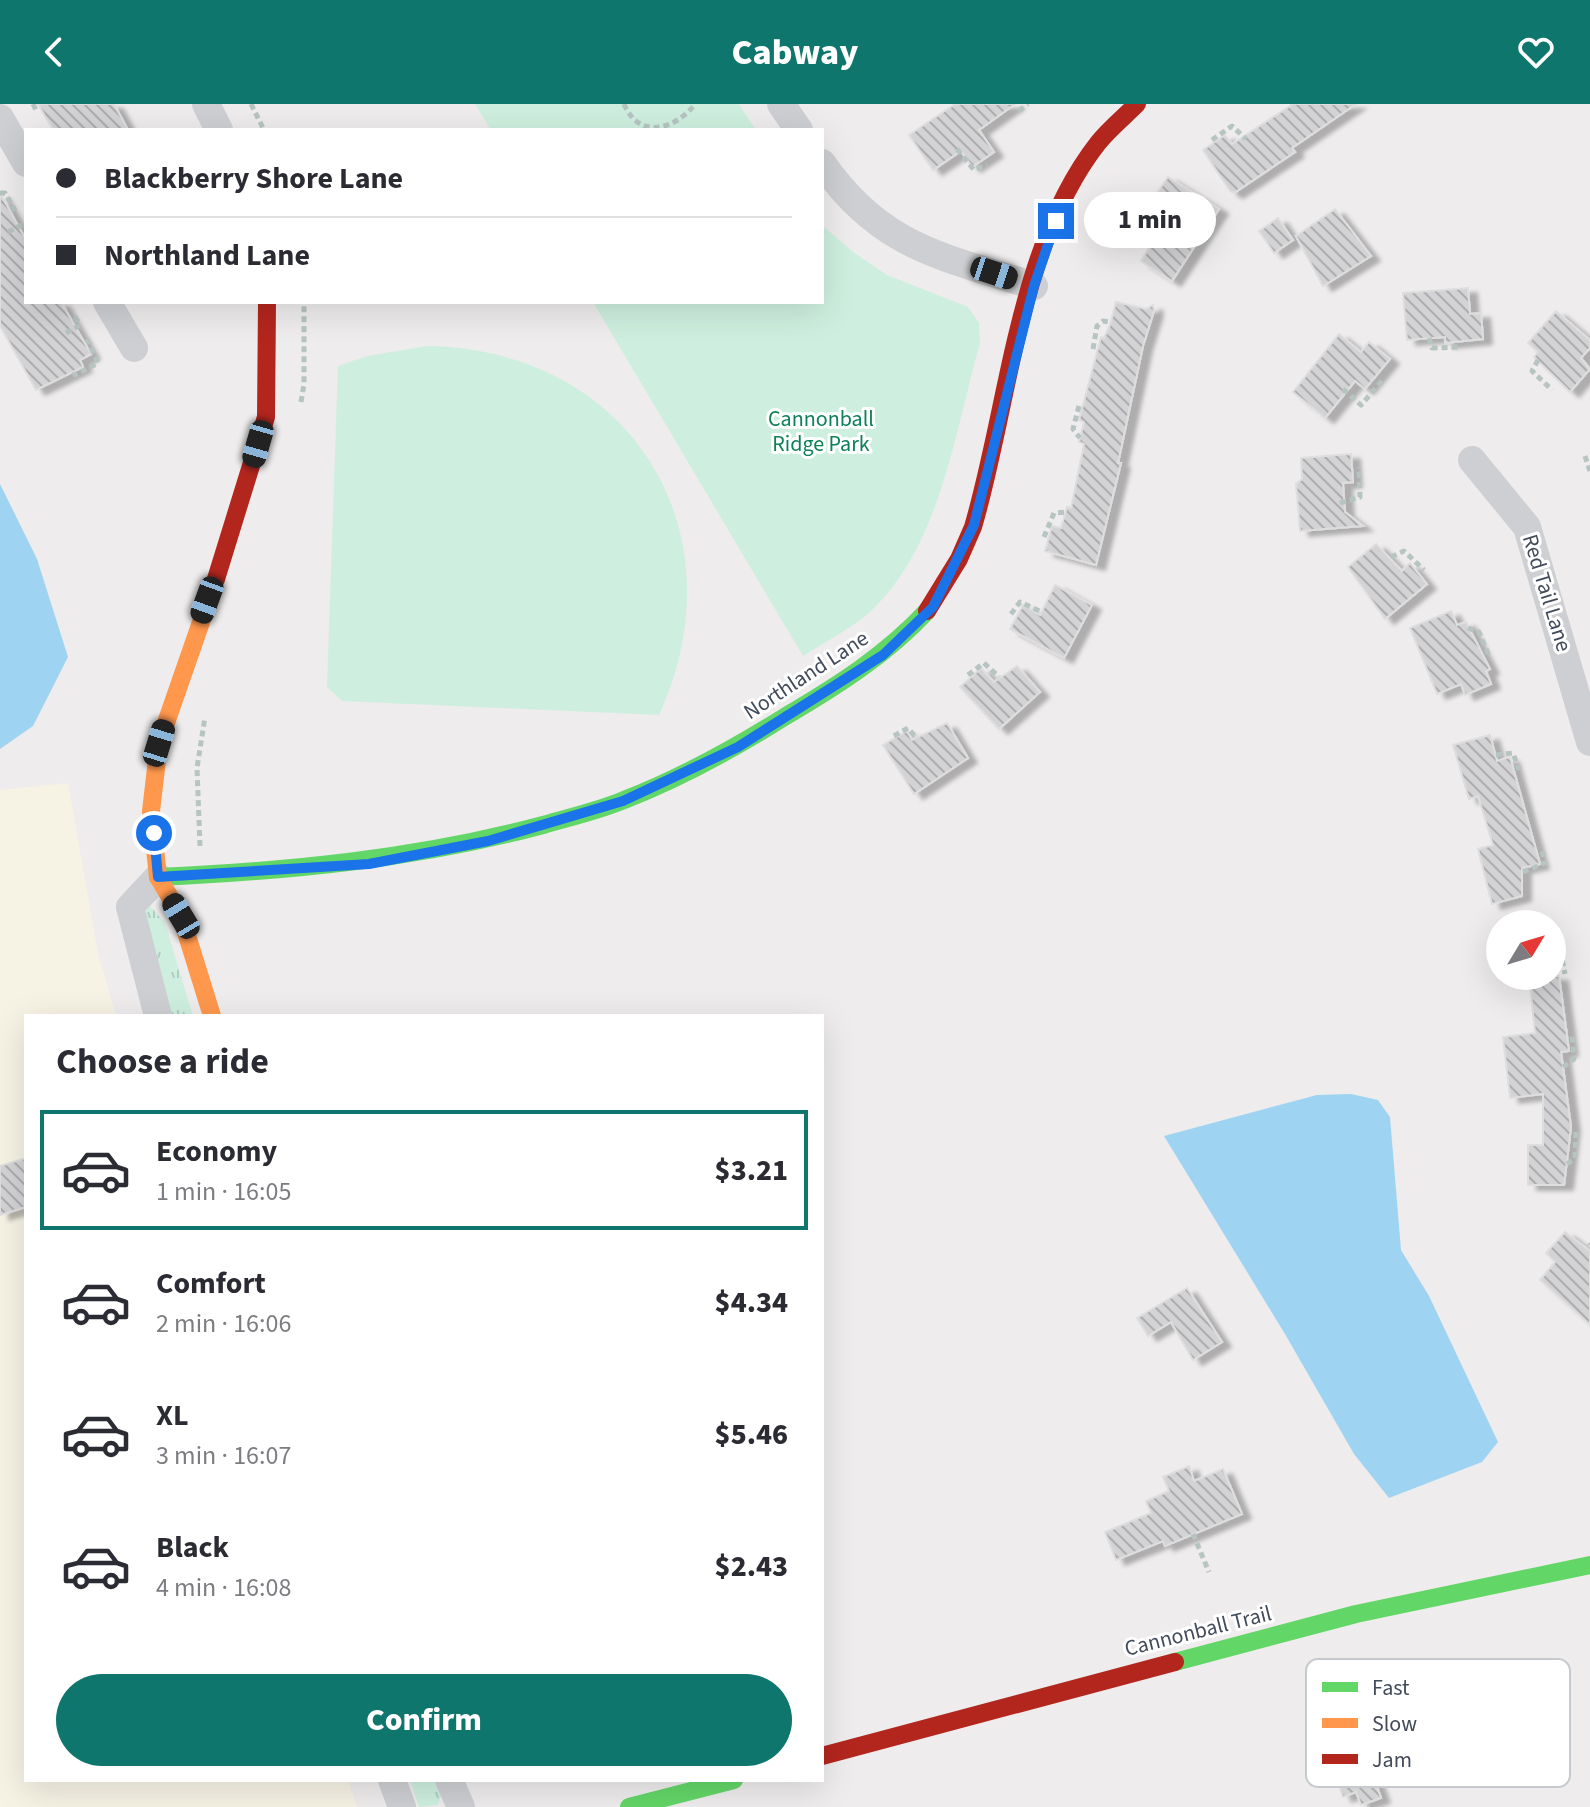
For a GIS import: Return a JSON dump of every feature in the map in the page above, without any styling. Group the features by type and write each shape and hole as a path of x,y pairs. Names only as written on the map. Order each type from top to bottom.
{"street":[{"path":"206,104 218,128"},
{"path":"781,104 798,128"},
{"name":"Northland Lane","path":"158,877 369,864 488,841 623,801 738,747 883,655 933,607 974,525 1034,286 1066,193 1082,165 1122,116 1137,104"},
{"path":"0,118 24,160"},
{"path":"824,166 841,191 873,222 912,247 1034,286"},
{"path":"108,304 134,348"},
{"path":"211,1014 181,916 158,877 151,811 159,743 235,523 266,417 267,304"},
{"name":"Red Tail Lane","path":"1472,460 1527,527 1585,701 1590,742"},
{"path":"157,1014 130,907 158,877"},
{"name":"Cannonball Trail","path":"824,1755 1356,1614 1590,1565"},
{"path":"393,1782 402,1807"},
{"path":"450,1782 461,1807"},
{"path":"629,1807 726,1782"}],"path":[{"path":"251,104 263,128"},
{"path":"624,104 638,124 650,128"},
{"path":"661,128 679,121 695,104"},
{"path":"1019,111 1028,104"},
{"path":"1212,140 1232,126 1246,139"},
{"path":"957,149 974,170 987,165"},
{"path":"0,193 5,193 15,211"},
{"path":"8,232 24,224"},
{"path":"299,413 304,384 304,304"},
{"path":"66,333 80,325 73,314"},
{"path":"1093,349 1097,326 1101,321 1110,322"},
{"path":"1429,338 1432,348 1459,347"},
{"path":"74,372 75,375 98,363 87,339"},
{"path":"1538,360 1532,371 1552,390"},
{"path":"1343,389 1361,405 1382,381"},
{"path":"1079,406 1073,429 1080,438"},
{"path":"1585,456 1590,471"},
{"path":"1340,503 1360,497 1359,467"},
{"path":"1044,537 1054,513 1066,512"},
{"path":"1391,557 1404,551 1424,570"},
{"path":"1011,614 1020,602 1042,612"},
{"path":"1468,628 1479,632 1489,656"},
{"path":"968,675 984,663 999,677"},
{"path":"205,876 197,830 197,768 206,713"},
{"path":"894,736 908,728 917,739"},
{"path":"1496,755 1513,753 1519,770"},
{"path":"1523,872 1545,863 1541,847"},
{"path":"1563,1067 1574,1059 1572,1034"},
{"path":"1567,1164 1575,1158 1576,1132"},
{"path":"1193,1534 1209,1572"}],"shaded area":[{"path":"68,783 98,953 115,1014 24,1014 24,1782 349,1782 357,1807 0,1807 0,790"}],"green space":[{"path":"475,104 739,104 755,128 490,128"},
{"name":"Cannonball Ridge Park","path":"824,227 853,252 887,275 968,307 979,323 980,343 943,484 915,551 897,581 874,608 849,628 803,656 594,304 824,304"},
{"path":"427,346 499,355 561,379 612,416 651,463 676,518 687,580 681,646 659,715 342,701 327,687 338,366 367,356"},
{"path":"150,906 165,923 192,1014 168,1014 144,914"},
{"path":"411,1782 435,1782 441,1796 438,1805 419,1807"}],"water":[{"path":"0,484 37,559 68,657 33,726 0,749"},
{"path":"1351,1094 1378,1100 1390,1117 1401,1250 1429,1296 1498,1442 1482,1462 1389,1498 1354,1454 1164,1136 1317,1095"}],"building":[{"path":"38,104 114,104 127,128 52,128"},
{"path":"955,104 1015,104 979,130 994,152 972,167 961,151 933,170 909,135"},
{"path":"1293,104 1356,104 1292,148 1295,152 1234,193 1230,191 1203,150 1225,135 1232,144"},
{"path":"1168,177 1219,209 1172,281 1141,261 1150,246 1147,244 1153,234 1150,231 1158,218 1145,210"},
{"path":"0,193 24,236 24,304 62,304 91,354 80,360 83,367 36,390 0,326"},
{"path":"1335,209 1371,256 1323,286 1296,236"},
{"path":"1278,218 1293,240 1274,253 1259,231"},
{"path":"1468,288 1470,314 1481,313 1483,339 1445,343 1445,337 1407,340 1403,293"},
{"path":"1116,302 1146,309 1153,305 1154,311 1143,346 1118,463 1121,463 1096,565 1045,551 1052,526 1061,528 1067,507 1071,508 1084,444 1079,442 1084,422 1079,420 1101,337 1104,338 1110,325"},
{"path":"1556,311 1590,340 1590,348 1581,358 1590,369 1570,392 1534,357 1538,352 1528,343"},
{"path":"1339,334 1361,352 1369,342 1390,359 1365,389 1355,381 1325,418 1293,392"},
{"path":"1351,454 1353,482 1343,483 1345,512 1363,526 1300,531 1296,484 1302,479 1301,458"},
{"path":"1376,544 1402,571 1410,563 1427,584 1385,619 1348,567"},
{"path":"1055,585 1092,605 1064,658 1010,629 1023,605 1040,615"},
{"path":"1451,611 1457,625 1466,622 1490,669 1486,671 1491,684 1465,695 1461,684 1437,694 1410,628"},
{"path":"1017,666 1040,692 999,729 960,687 981,668 994,682"},
{"path":"947,723 968,758 914,794 883,745 907,731 912,740"},
{"path":"1490,735 1497,761 1510,757 1540,864 1522,868 1522,896 1492,904 1478,849 1493,845 1478,796 1469,799 1453,745"},
{"path":"1530,990 1561,990 1569,1051 1561,1052 1571,1127 1564,1185 1528,1185 1528,1145 1543,1145 1543,1094 1510,1098 1503,1037 1535,1033"},
{"path":"24,1159 24,1208 0,1215 0,1166"},
{"path":"1565,1232 1590,1251 1590,1325 1540,1280 1555,1262 1546,1253"},
{"path":"1187,1288 1222,1342 1193,1360 1171,1322 1148,1336 1137,1318"},
{"path":"1189,1466 1194,1481 1223,1469 1242,1514 1165,1546 1163,1541 1116,1560 1105,1532 1151,1513 1146,1501 1169,1491 1163,1477"},
{"path":"1339,1787 1377,1787 1381,1798 1361,1805 1356,1792 1343,1797"}],"traffic: fast":[{"path":"158,877 304,867 400,855 495,837 604,807 687,772 805,705 878,656 927,611"},
{"path":"1175,1662 1356,1614 1590,1565"},
{"path":"629,1807 726,1782"}],"traffic: slow":[{"path":"211,1014 181,916 158,877 151,811 159,743 216,579"}],"traffic: jam":[{"path":"927,611 959,559 973,527 1019,328 1050,229 1071,184 1098,143 1137,104"},
{"path":"216,579 266,417 267,304"},
{"path":"824,1755 1175,1662"}],"route":[{"path":"154,833 158,877 369,864 488,841 623,801 738,747 883,655 933,607 956,567 974,525 1034,286 1056,221"}]}
